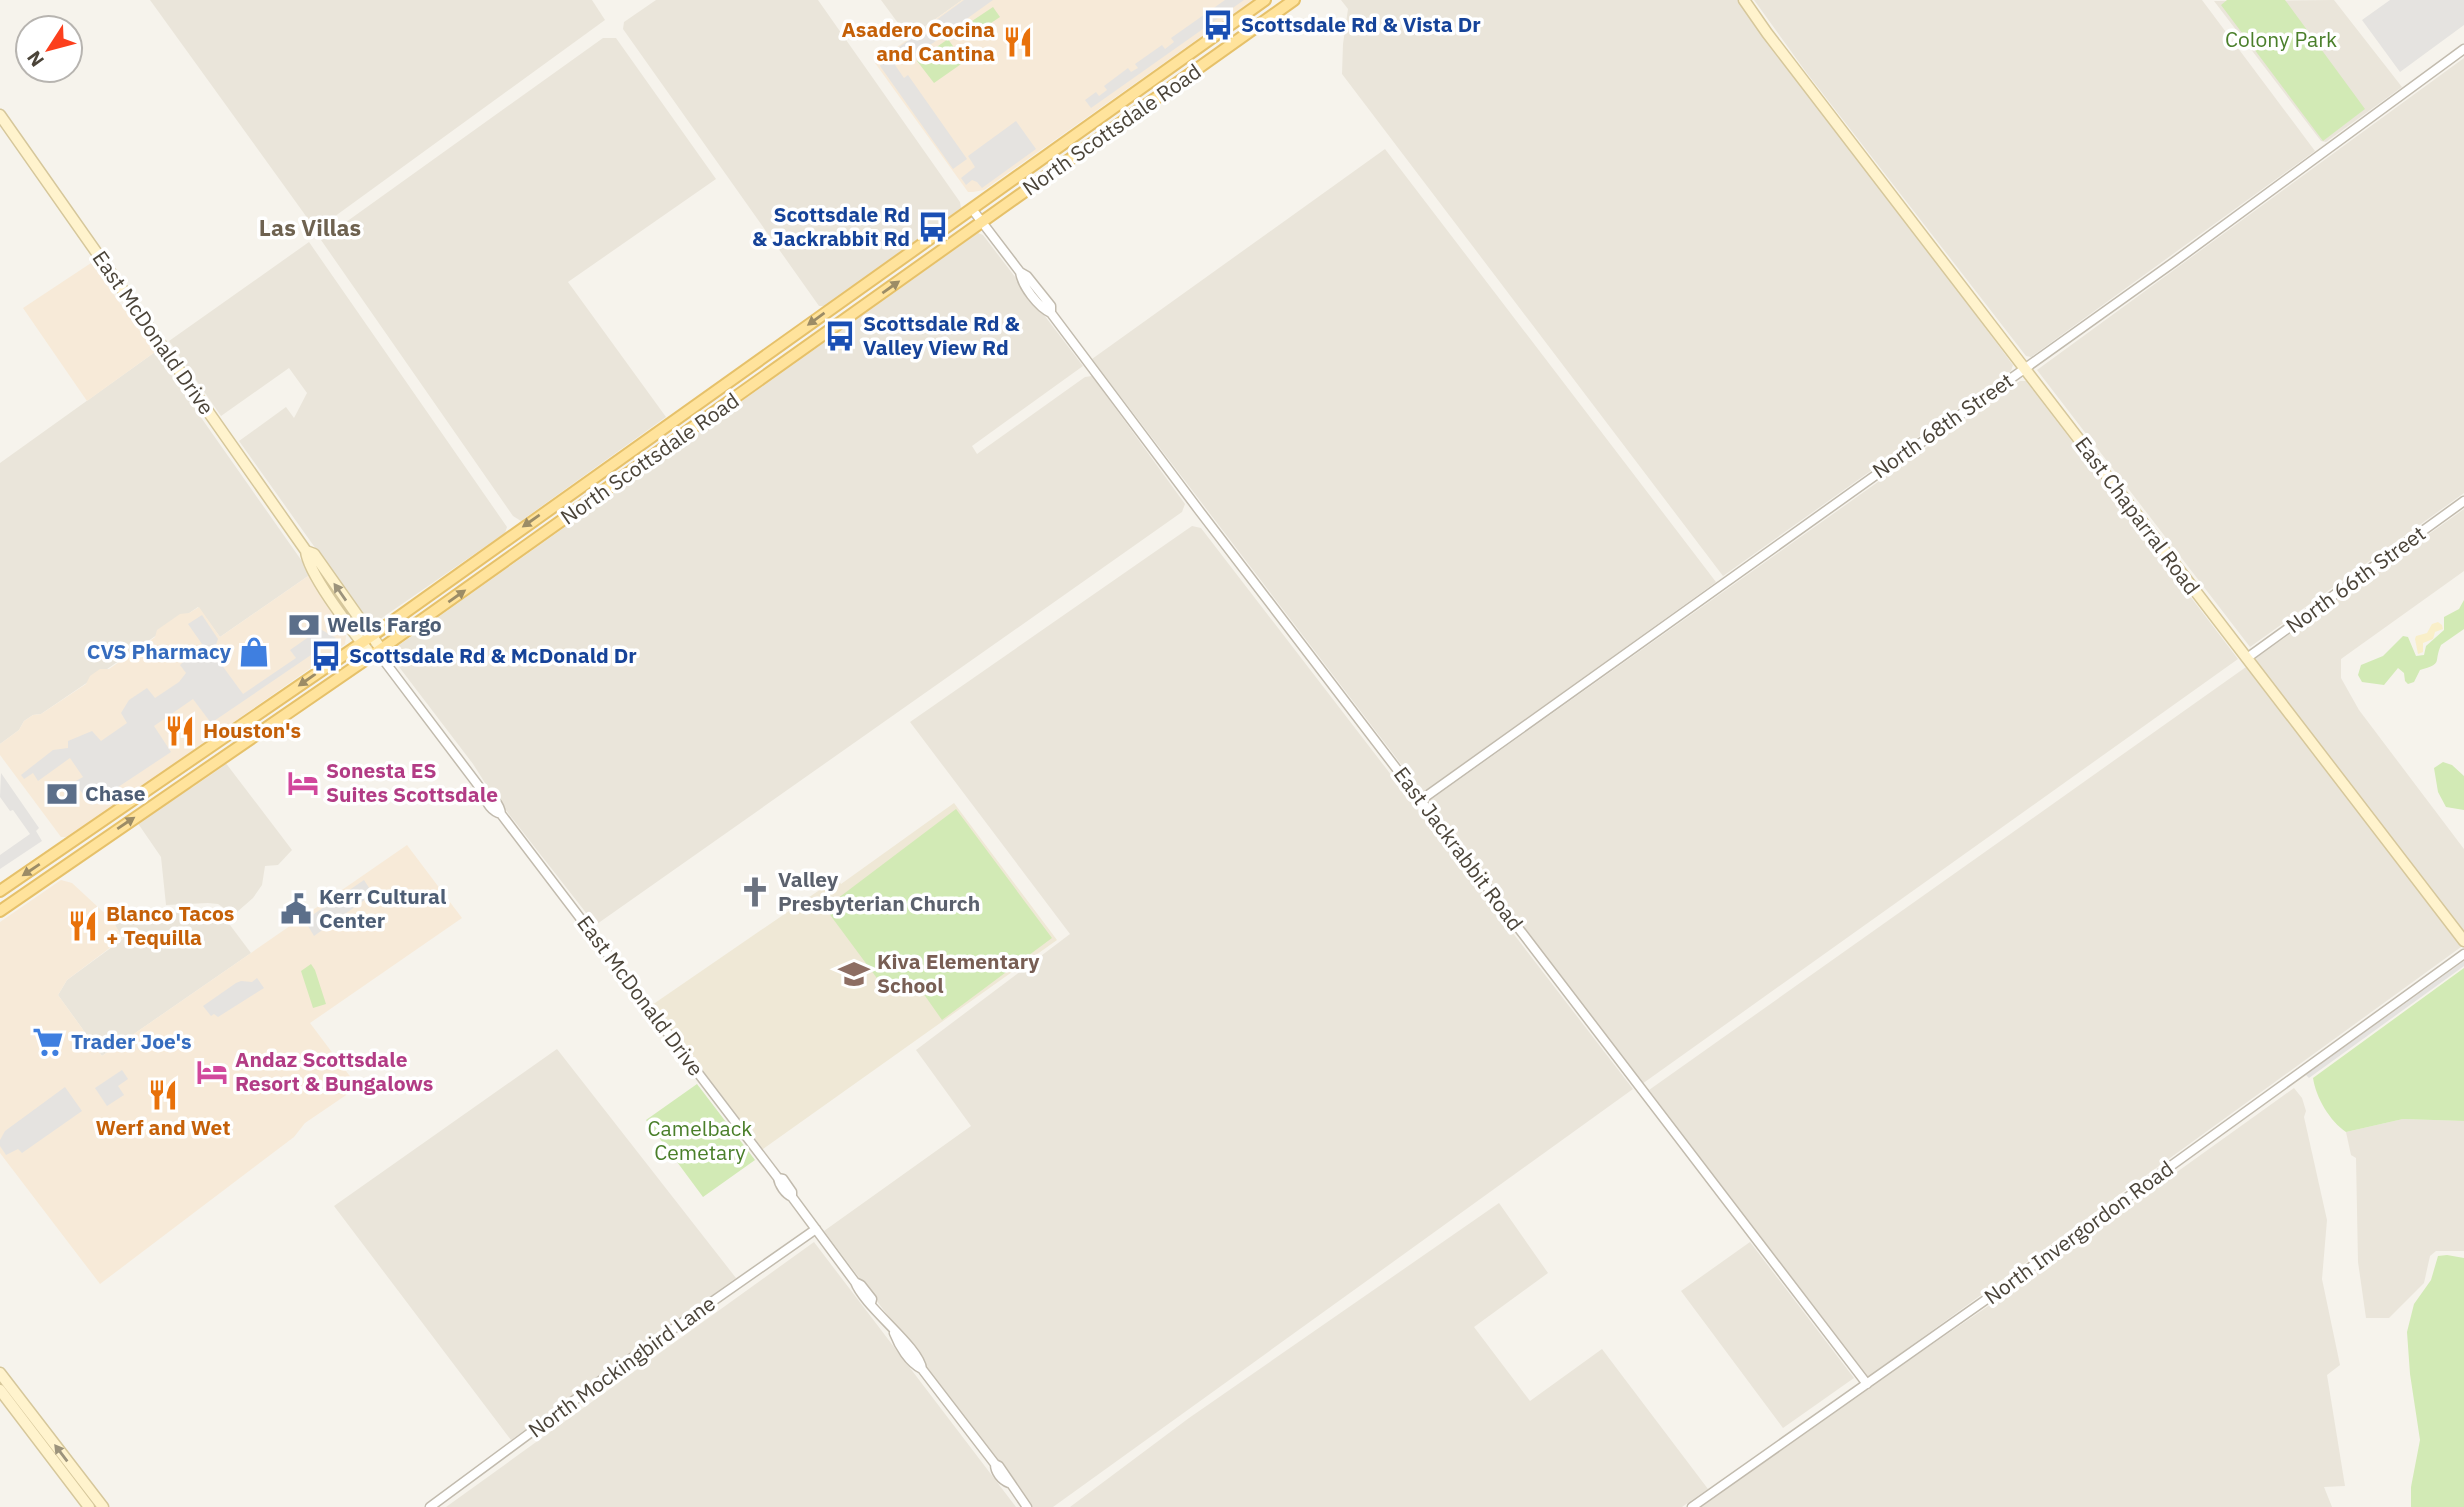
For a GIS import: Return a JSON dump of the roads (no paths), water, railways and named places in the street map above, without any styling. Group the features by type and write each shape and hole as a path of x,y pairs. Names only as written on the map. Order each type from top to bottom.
{"main road":[{"name":"North Scottsdale Road","path":"0,891 367,639 1265,0"},
{"name":"North Scottsdale Road","path":"0,911 377,652 1294,0"},
{"name":"East Chaparral Road","path":"1744,0 2464,941"},
{"name":"East Chaparral Road","path":"1751,0 1803,72 1812,90"},
{"path":"1130,96 1139,111"},
{"name":"East McDonald Drive","path":"0,115 306,551 314,554 377,652"},
{"path":"1092,123 1102,137"},
{"path":"0,1373 103,1507"},
{"path":"0,1390 89,1507"}],"street":[{"name":"North 68th Street","path":"1421,800 2174,262 2464,49"},
{"name":"East Jackrabbit Road","path":"972,209 1020,272 1027,276 1051,306 1051,313 1867,1384"},
{"name":"North 66th Street","path":"2247,658 2464,501"},
{"name":"East McDonald Drive","path":"377,652 484,793 494,812 501,814 778,1178 783,1189 816,1229 866,1301 871,1303 898,1343 917,1367 922,1369 995,1464 995,1469 1004,1481 1009,1483 1027,1507"},
{"name":"North Invergordon Road","path":"1692,1507 2464,954"},
{"name":"North Mockingbird Lane","path":"430,1507 626,1362 816,1229"}],"place":[{"name":"Scottsdale Rd & Vista Dr","path":"1218,25"},
{"name":"Asadero Cocina and Cantina","path":"1018,42"},
{"name":"Scottsdale Rd & Jackrabbit Rd","path":"933,227"},
{"name":"Scottsdale Rd & Valley View Rd","path":"840,336"},
{"name":"Wells Fargo","path":"304,625"},
{"name":"CVS Pharmacy","path":"254,652"},
{"name":"Scottsdale Rd & McDonald Dr","path":"326,656"},
{"name":"Houston's","path":"180,731"},
{"name":"Sonesta ES Suites Scottsdale","path":"303,783"},
{"name":"Chase","path":"62,794"},
{"name":"Valley Presbyterian Church","path":"755,892"},
{"name":"Kerr Cultural Center","path":"296,909"},
{"name":"Blanco Tacos + Tequilla","path":"83,926"},
{"name":"Kiva Elementary School","path":"854,974"},
{"name":"Trader Joe's","path":"48,1042"},
{"name":"Andaz Scottsdale Resort & Bungalows","path":"212,1072"},
{"name":"Werf and Wet","path":"163,1095"}],"district":[{"name":"Las Villas","path":"310,228"}],"park label":[{"name":"Colony Park","path":"2281,40"},
{"name":"Camelback Cemetary","path":"700,1141"}]}
